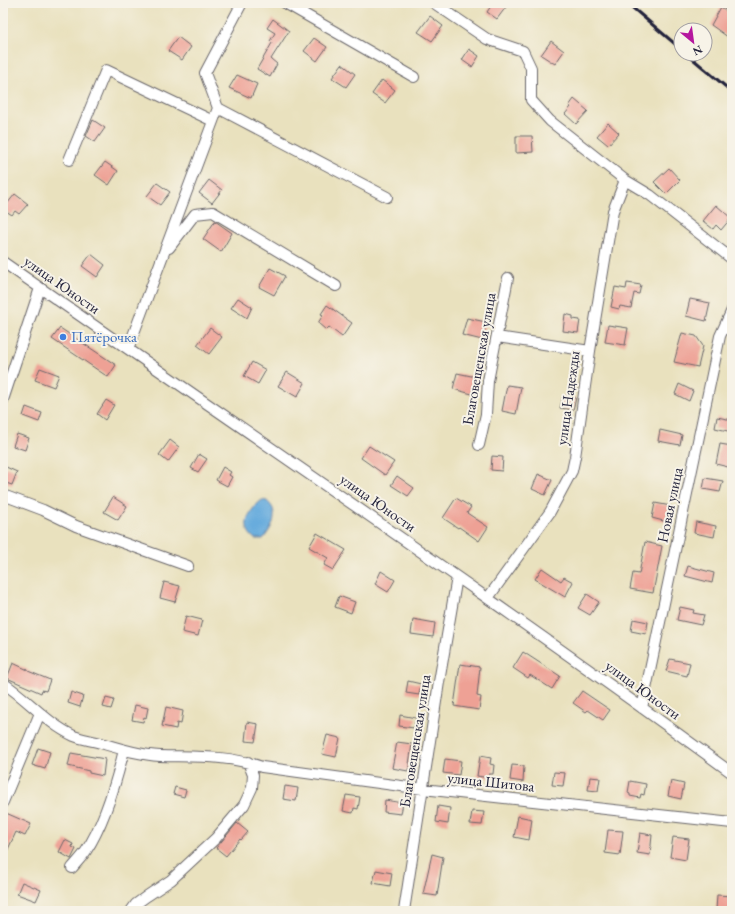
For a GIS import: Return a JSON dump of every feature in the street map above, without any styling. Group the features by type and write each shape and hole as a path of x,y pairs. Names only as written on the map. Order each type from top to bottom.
{"street":[{"path":"128,349 218,108 205,73 242,3"},
{"path":"285,3 414,77"},
{"path":"434,3 488,39 523,51 531,68 531,100 550,121 625,180 650,195 732,259"},
{"path":"69,160 106,70 213,121"},
{"path":"218,108 387,197"},
{"name":"улица Надежды","path":"488,598 550,512 572,470 613,211 625,180"},
{"path":"162,257 195,214 213,212 336,286"},
{"name":"улица Юности","path":"3,262 488,598 732,773"},
{"name":"Благовещенская улица","path":"479,445 486,414 488,381 508,278"},
{"path":"3,400 40,288"},
{"name":"Новая улица","path":"642,708 720,336 732,310"},
{"path":"497,338 590,351"},
{"path":"3,495 43,510 76,526 188,566"},
{"name":"Благовещенская улица","path":"404,911 439,682 458,577"},
{"name":"улица Шитова","path":"3,683 53,724 75,736 124,750 158,756 211,756 248,762 262,767 423,789 732,823"},
{"path":"3,802 40,713"},
{"path":"72,868 86,850 109,803 124,750"},
{"path":"131,911 136,904 146,896 171,880 216,838 244,805 252,788 253,775 248,762"}],"water":[{"path":"262,500 267,501 273,508 274,517 270,529 263,539 255,539 250,534 247,524 253,509"}],"building":[{"path":"493,3 509,3 497,19 487,12"},
{"path":"721,7 732,15 732,40 713,26 713,22"},
{"path":"430,16 443,26 432,41 418,32"},
{"path":"273,19 289,31 271,59 277,64 270,77 257,69 272,43 270,41 275,33 267,28"},
{"path":"178,37 191,47 182,60 168,51"},
{"path":"314,38 327,47 317,61 304,51"},
{"path":"551,41 564,51 555,64 541,55"},
{"path":"469,49 479,56 472,67 462,60"},
{"path":"342,64 355,74 346,87 332,78"},
{"path":"237,75 257,84 251,98 229,88"},
{"path":"382,80 395,90 385,103 372,94"},
{"path":"574,99 588,111 576,124 565,114 571,107 569,106"},
{"path":"93,120 105,128 95,142 86,136"},
{"path":"608,123 619,133 608,145 597,136"},
{"path":"516,136 532,136 533,152 516,153"},
{"path":"105,162 118,171 109,185 95,175"},
{"path":"669,168 680,180 666,194 654,182"},
{"path":"209,180 222,190 212,203 199,193"},
{"path":"157,183 170,192 160,205 147,196"},
{"path":"15,194 28,204 19,214 15,211 12,215 3,209"},
{"path":"716,205 731,218 721,230 716,225 713,229 703,221"},
{"path":"215,221 232,233 221,252 203,239"},
{"path":"91,254 105,265 97,277 82,266"},
{"path":"270,268 285,276 274,295 259,287"},
{"path":"627,283 641,285 639,294 634,293 631,308 620,306 619,309 611,307 615,287 626,289"},
{"path":"238,298 252,307 247,318 231,308"},
{"path":"690,299 710,303 706,321 686,316"},
{"path":"327,305 352,323 342,337 329,327 326,330 318,323 323,315 321,314"},
{"path":"565,314 573,316 573,319 580,320 578,333 563,331"},
{"path":"467,318 486,322 482,340 462,335"},
{"path":"608,325 628,328 625,345 605,342"},
{"path":"60,328 116,365 108,377 52,339"},
{"path":"210,328 222,337 209,354 197,345"},
{"path":"682,333 696,336 703,346 698,367 674,362"},
{"path":"252,362 266,370 258,384 244,376"},
{"path":"40,368 59,375 54,387 35,380"},
{"path":"287,372 305,383 297,397 278,386"},
{"path":"457,373 476,377 472,394 453,389"},
{"path":"679,384 693,391 689,401 675,394"},
{"path":"507,385 521,387 516,414 502,411"},
{"path":"563,396 576,398 573,410 560,408"},
{"path":"106,400 114,405 105,420 97,414"},
{"path":"26,407 42,413 39,422 23,416"},
{"path":"717,417 732,420 732,432 715,428"},
{"path":"660,430 682,435 680,445 658,441"},
{"path":"17,434 29,438 25,450 13,446"},
{"path":"170,440 179,447 168,462 159,455"},
{"path":"720,444 732,446 732,468 716,464"},
{"path":"369,446 394,462 385,475 361,458"},
{"path":"199,454 207,459 198,472 191,468"},
{"path":"492,456 503,457 502,471 491,470"},
{"path":"6,467 17,472 12,485 3,482 3,474"},
{"path":"223,467 231,472 229,475 232,477 227,486 216,480"},
{"path":"538,474 552,480 545,495 532,489"},
{"path":"397,476 414,488 408,496 391,485"},
{"path":"705,478 723,481 720,492 703,489"},
{"path":"113,497 127,506 118,520 104,512"},
{"path":"456,498 471,507 467,513 488,527 479,541 443,518"},
{"path":"655,503 671,506 667,522 652,518"},
{"path":"696,522 716,526 714,537 694,533"},
{"path":"317,533 346,550 333,570 324,565 328,558 309,547"},
{"path":"645,542 662,546 653,593 630,589 633,573 639,574"},
{"path":"688,566 714,573 712,583 685,576"},
{"path":"542,568 561,581 564,577 573,582 565,597 535,579"},
{"path":"381,571 395,580 388,592 375,584"},
{"path":"164,582 180,586 175,602 160,598"},
{"path":"587,594 599,602 590,615 578,608"},
{"path":"339,596 355,602 351,613 335,607"},
{"path":"680,607 694,610 693,613 704,615 701,625 677,620"},
{"path":"186,616 202,620 198,636 182,632"},
{"path":"413,619 435,623 433,637 411,634"},
{"path":"633,619 648,622 646,634 631,631"},
{"path":"523,652 560,676 552,689 530,675 528,678 513,668"},
{"path":"670,659 690,663 687,676 666,671"},
{"path":"13,663 50,680 46,691 42,690 41,693 7,678"},
{"path":"460,664 480,667 477,696 481,697 479,710 454,706"},
{"path":"408,681 421,684 419,695 406,693"},
{"path":"582,691 610,710 603,720 588,710 586,712 573,703"},
{"path":"71,692 83,696 80,707 68,703"},
{"path":"106,698 114,700 111,709 103,707"},
{"path":"135,705 148,708 146,718 144,717 143,722 132,720"},
{"path":"166,707 183,711 181,724 177,723 176,729 162,726"},
{"path":"400,715 416,718 414,728 399,726"},
{"path":"247,722 258,724 255,742 245,741"},
{"path":"327,735 340,738 336,757 322,754"},
{"path":"397,742 412,744 408,771 392,768"},
{"path":"38,748 50,752 45,769 32,765"},
{"path":"71,753 105,759 103,776 68,766"},
{"path":"480,756 491,758 490,764 494,765 493,774 489,774 489,778 477,776"},
{"path":"445,759 461,761 459,775 443,773"},
{"path":"512,765 524,766 523,782 510,780"},
{"path":"554,772 565,773 563,786 552,785"},
{"path":"590,777 600,778 598,791 588,790"},
{"path":"630,781 646,784 644,795 641,794 640,798 630,796 628,793"},
{"path":"671,781 684,784 681,799 668,796"},
{"path":"285,786 298,788 296,801 283,799"},
{"path":"175,787 186,790 184,797 173,794"},
{"path":"346,795 360,797 358,809 354,808 353,813 343,811"},
{"path":"385,800 403,803 401,814 384,812"},
{"path":"438,806 450,808 448,824 436,822"},
{"path":"472,811 484,812 482,825 470,824"},
{"path":"6,813 31,824 25,836 16,832 3,860 3,820"},
{"path":"518,816 532,819 529,840 514,837"},
{"path":"237,823 248,832 226,856 216,848"},
{"path":"608,830 623,831 620,855 605,853"},
{"path":"640,833 652,835 650,855 637,853"},
{"path":"673,837 689,839 686,860 670,857"},
{"path":"65,840 73,844 72,847 76,849 71,859 59,852"},
{"path":"432,854 443,857 437,896 423,894"},
{"path":"376,870 392,873 390,886 373,883"},
{"path":"22,882 41,890 36,901 17,894"},
{"path":"717,895 732,896 732,911 716,910"}],"railway":[{"path":"627,3 673,42"},
{"path":"696,62 732,92"}],"place":[{"name":"Пятёрочка","path":"63,337"}]}
